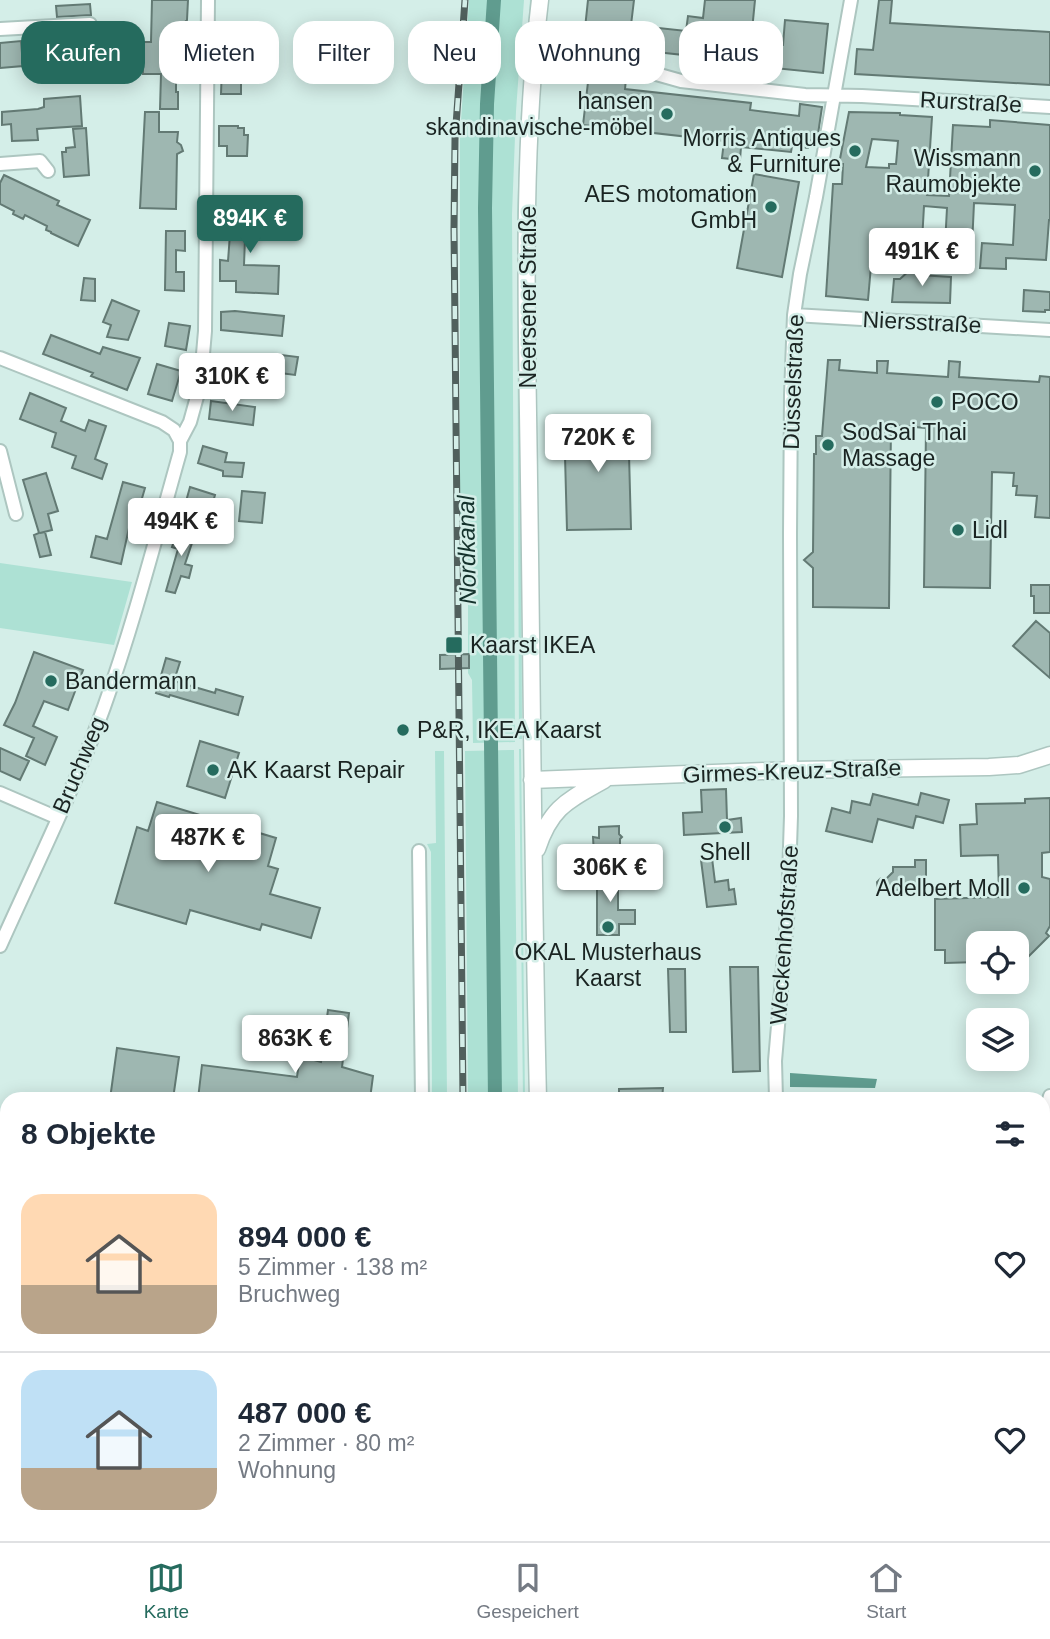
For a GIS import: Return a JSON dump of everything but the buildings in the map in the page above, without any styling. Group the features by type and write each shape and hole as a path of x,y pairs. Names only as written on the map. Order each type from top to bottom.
{"main road":[{"name":"Neersener Straße","path":"538,1092 527,347 531,113 540,0"},
{"name":"Girmes-Kreuz-Straße","path":"532,780 792,770 989,767 1019,765 1050,755"},
{"path":"533,862 540,839 559,808 609,777"}],"street":[{"name":"Bruchweg","path":"0,946 100,717 124,648 180,452 180,441 190,422 198,393 205,331 208,0"},
{"name":"Düsselstraße","path":"792,770 790,521 794,315 851,0"},
{"path":"0,29 21,28"},
{"name":"Rurstraße","path":"665,76 681,81 806,95 1050,107"},
{"path":"0,164 40,161 48,171"},
{"name":"Niersstraße","path":"794,315 1050,330"},
{"path":"0,358 162,422 174,430 180,441"},
{"path":"0,451 16,514"},
{"name":"Weckenhofstraße","path":"776,1092 775,1061 788,908 792,770"},
{"path":"0,793 58,818"},
{"path":"419,851 422,1092"}],"shaded area":[{"path":"469,0 524,0 522,21 515,21 515,84 518,84 512,214 515,742 473,743 472,680 468,673 468,517 460,517 460,136 463,84 501,84 501,21 468,21"},
{"path":"530,0 533,0 532,21 528,21"},
{"path":"523,84 528,84 520,213 522,739 519,739 517,213"},
{"path":"0,563 132,582 114,645 0,628"},
{"path":"519,749 525,1092 523,1092"},
{"path":"514,750 518,1092 468,1092 465,751"},
{"path":"435,751 444,751 447,1092 432,1092 431,852 427,844 436,843"},
{"path":"790,1073 877,1079 875,1088 790,1087"}],"waterway":[{"name":"Nordkanal","path":"494,0 487,104 485,208 495,1092"}],"railway":[{"path":"463,1092 454,229 455,139 465,0"}],"place":[{"name":"hansen skandinavische-möbel","path":"667,114"},
{"name":"Morris Antiques & Furniture","path":"855,151"},
{"name":"Wissmann Raumobjekte","path":"1035,171"},
{"name":"AES motomation GmbH","path":"771,207"},
{"name":"POCO","path":"937,402"},
{"name":"SodSai Thai Massage","path":"828,445"},
{"name":"Lidl","path":"958,530"},
{"name":"Kaarst IKEA","path":"454,645"},
{"name":"Bandermann","path":"51,681"},
{"name":"P&R, IKEA Kaarst","path":"403,730"},
{"name":"AK Kaarst Repair","path":"213,770"},
{"name":"Shell","path":"725,827"},
{"name":"Adelbert Moll","path":"1024,888"},
{"name":"OKAL Musterhaus Kaarst","path":"608,927"}]}
